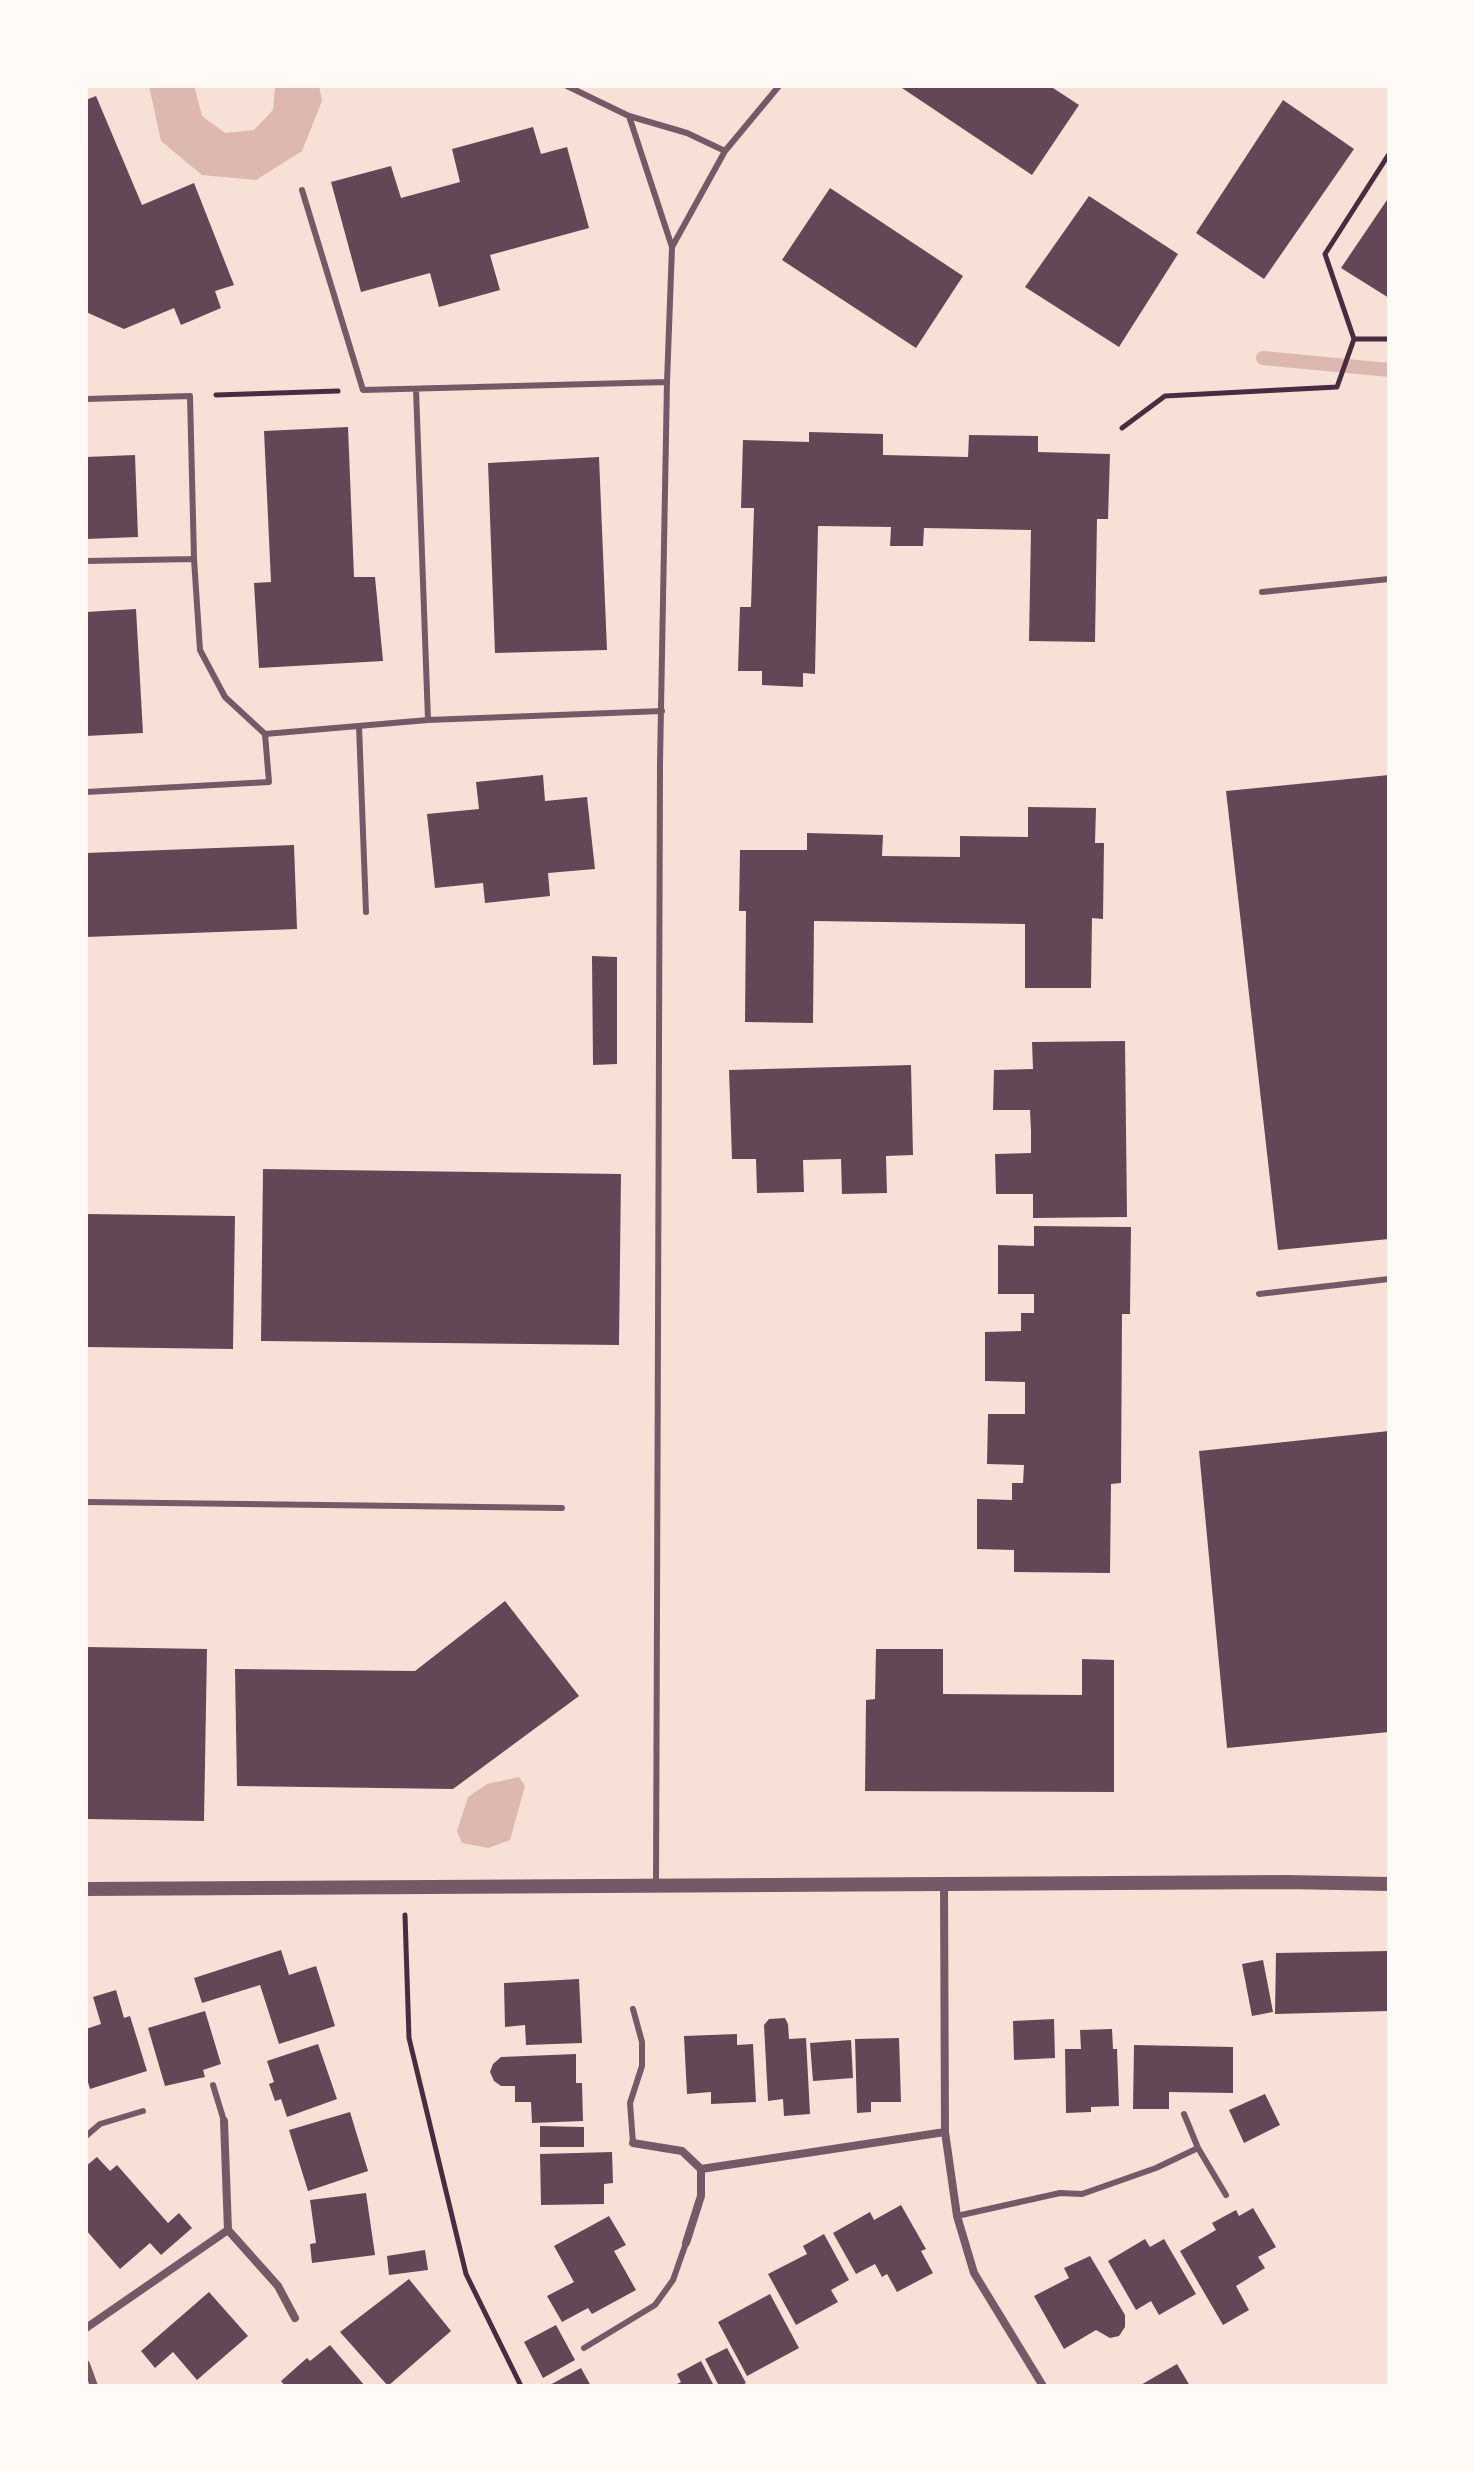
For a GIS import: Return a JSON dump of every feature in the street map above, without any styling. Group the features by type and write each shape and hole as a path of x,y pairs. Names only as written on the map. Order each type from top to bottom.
{"street":[{"path":"944,1884 945,2132 957,2216 974,2273 1043,2386"},
{"path":"86,1889 1389,1884"},
{"path":"224,2121 228,2230 278,2286 295,2318"},
{"path":"701,2169 945,2132"},
{"path":"633,2143 682,2151 701,2169 701,2196 686,2243"},
{"path":"86,2328 228,2230"},
{"path":"86,2364 94,2386"}],"lane":[{"path":"567,86 629,116 687,133 725,151"},
{"path":"672,247 725,151 779,86"},
{"path":"629,116 672,247 662,711 656,1888"},
{"path":"302,190 363,390 667,382"},
{"path":"416,389 428,720"},
{"path":"86,399 190,396 194,559 200,650 225,697 265,734 269,782 86,792"},
{"path":"86,561 194,559"},
{"path":"1262,592 1389,579"},
{"path":"265,734 428,720 662,711"},
{"path":"359,726 366,912"},
{"path":"1259,1294 1389,1279"},
{"path":"86,1502 562,1508"},
{"path":"633,2009 642,2042 642,2066 630,2103 633,2143"},
{"path":"213,2085 224,2121"},
{"path":"86,2136 100,2124 143,2111"},
{"path":"1184,2114 1198,2148 1226,2195"},
{"path":"957,2216 1060,2193 1082,2194 1156,2168 1198,2148"},
{"path":"584,2348 655,2305 673,2280 686,2243"}],"path":[{"path":"1122,428 1165,396 1337,387 1354,339 1325,254 1389,154"},
{"path":"1354,339 1389,339"},
{"path":"190,396 363,390"},
{"path":"405,1887 409,2038 466,2274 521,2386"}],"shaded area":[{"path":"149,86 196,86 202,116 225,133 254,130 273,110 275,86 319,86 322,101 302,151 256,180 202,175 161,141"},
{"path":"519,1777 525,1786 510,1840 488,1848 462,1843 457,1831 468,1797 487,1784"}],"building":[{"path":"899,86 1050,86 1079,105 1032,175"},
{"path":"96,96 142,205 194,183 234,285 215,291 221,308 181,325 174,308 124,329 86,312 86,100"},
{"path":"1283,100 1354,149 1264,279 1196,233"},
{"path":"533,127 541,154 567,147 589,228 490,255 500,290 439,307 430,273 361,292 331,182 391,166 401,198 460,182 452,149"},
{"path":"830,188 963,276 916,348 782,260"},
{"path":"1089,196 1178,254 1119,347 1025,287"},
{"path":"1389,197 1389,298 1341,268"},
{"path":"348,427 354,577 375,577 383,661 259,668 254,583 271,582 264,431"},
{"path":"809,432 883,434 883,455 968,457 969,435 1038,436 1038,452 1110,454 1108,519 1097,519 1095,642 1029,641 1031,530 924,528 923,546 890,546 891,527 818,526 815,674 803,673 803,687 762,685 762,671 738,671 740,607 751,607 754,508 741,508 743,440 809,442"},
{"path":"135,455 138,537 86,539 86,457"},
{"path":"599,457 607,650 495,653 488,463"},
{"path":"136,609 143,733 86,736 86,612"},
{"path":"543,775 545,801 587,797 595,869 548,873 550,896 485,903 483,883 435,888 427,814 479,809 476,782"},
{"path":"1389,775 1389,1239 1278,1250 1226,791"},
{"path":"1028,807 1096,808 1095,843 1104,843 1103,919 1092,918 1091,988 1025,988 1025,924 814,921 813,1023 745,1022 746,911 739,911 740,850 807,850 807,833 883,835 882,856 960,857 960,836 1028,837"},
{"path":"294,845 297,929 86,937 86,853"},
{"path":"592,956 617,957 617,1064 593,1065"},
{"path":"1125,1041 1127,1217 1033,1218 1033,1194 996,1194 995,1154 1031,1153 1031,1131 1030,1110 993,1110 994,1070 1033,1069 1032,1042"},
{"path":"911,1065 913,1155 886,1156 887,1193 842,1194 841,1159 803,1160 804,1192 757,1193 756,1159 732,1159 729,1070"},
{"path":"263,1169 621,1174 619,1345 261,1341"},
{"path":"86,1214 235,1216 233,1349 86,1347"},
{"path":"1034,1226 1131,1227 1130,1314 1122,1314 1121,1483 1111,1484 1110,1573 1014,1572 1014,1550 977,1549 977,1499 1012,1500 1012,1483 1023,1483 1024,1465 987,1464 988,1414 1025,1414 1025,1382 985,1381 985,1332 1021,1331 1021,1313 1034,1313 1034,1294 998,1294 998,1245 1034,1246"},
{"path":"1389,1431 1389,1732 1227,1748 1199,1451"},
{"path":"505,1601 579,1696 453,1789 237,1786 235,1669 415,1671"},
{"path":"86,1647 207,1649 204,1821 86,1819"},
{"path":"876,1649 943,1649 943,1694 1082,1695 1082,1659 1114,1660 1114,1792 865,1791 866,1700 875,1699"},
{"path":"281,1950 289,1975 316,1966 335,2026 279,2044 260,1985 202,2003 194,1978"},
{"path":"1389,1951 1389,2011 1275,2014 1276,1953"},
{"path":"1263,1960 1273,2012 1252,2016 1242,1964"},
{"path":"579,1979 582,2043 526,2045 525,2025 505,2027 504,1983"},
{"path":"116,1990 124,2018 130,2016 147,2071 90,2089 86,2076 86,2029 101,2024 93,1997"},
{"path":"205,2011 221,2064 203,2070 205,2077 165,2086 148,2028"},
{"path":"785,2018 789,2039 806,2038 810,2114 784,2116 783,2099 768,2101 764,2025 769,2019"},
{"path":"1054,2019 1055,2058 1014,2060 1013,2021"},
{"path":"1112,2029 1113,2049 1117,2049 1119,2106 1091,2107 1091,2112 1066,2113 1065,2049 1081,2049 1080,2030"},
{"path":"737,2034 737,2045 753,2044 756,2102 711,2104 711,2092 687,2094 684,2036"},
{"path":"899,2038 901,2102 871,2102 871,2112 857,2113 855,2039"},
{"path":"851,2040 853,2078 813,2081 810,2043"},
{"path":"318,2044 337,2099 287,2117 281,2099 275,2101 269,2084 274,2082 267,2061"},
{"path":"1134,2045 1233,2047 1233,2093 1169,2092 1169,2109 1133,2109"},
{"path":"576,2054 576,2083 582,2083 583,2121 532,2123 531,2102 515,2102 515,2086 501,2086 494,2081 490,2072 501,2057"},
{"path":"1265,2094 1280,2125 1244,2143 1229,2110"},
{"path":"350,2112 368,2171 308,2191 289,2130"},
{"path":"540,2126 584,2127 584,2147 540,2147"},
{"path":"612,2152 613,2183 604,2184 604,2204 541,2205 540,2154"},
{"path":"97,2157 110,2171 117,2165 168,2223 179,2213 192,2228 161,2255 150,2243 120,2269 86,2230 86,2166"},
{"path":"366,2193 375,2255 312,2263 310,2244 316,2243 310,2200"},
{"path":"901,2205 926,2249 921,2251 933,2273 897,2292 887,2274 882,2277 875,2264 856,2274 833,2233 870,2212 874,2220"},
{"path":"1253,2208 1276,2247 1258,2257 1265,2268 1236,2286 1249,2310 1223,2325 1180,2251 1216,2230 1212,2223 1236,2210 1239,2216"},
{"path":"609,2216 626,2245 614,2251 636,2290 592,2314 588,2308 562,2322 547,2296 574,2282 554,2246"},
{"path":"824,2234 849,2280 831,2290 838,2302 796,2325 768,2274 807,2254 803,2246"},
{"path":"1145,2239 1150,2247 1164,2239 1196,2294 1159,2315 1151,2301 1136,2310 1108,2261"},
{"path":"425,2250 428,2270 389,2275 387,2256"},
{"path":"1090,2256 1125,2315 1125,2327 1119,2336 1110,2338 1096,2330 1064,2349 1034,2296 1069,2278 1064,2268"},
{"path":"409,2279 451,2331 388,2386 340,2332"},
{"path":"209,2292 248,2336 197,2380 173,2352 155,2368 141,2351"},
{"path":"770,2294 799,2348 747,2376 718,2322"},
{"path":"556,2325 575,2360 543,2378 524,2342"},
{"path":"330,2345 365,2386 285,2386 281,2381 307,2358 310,2361"},
{"path":"727,2348 746,2383 740,2386 719,2386 705,2359"},
{"path":"701,2361 714,2386 673,2386 681,2382 677,2374"},
{"path":"1177,2364 1190,2386 1139,2386"},
{"path":"581,2368 591,2386 548,2386"}],"waterway":[{"path":"1263,358 1389,370"}]}
